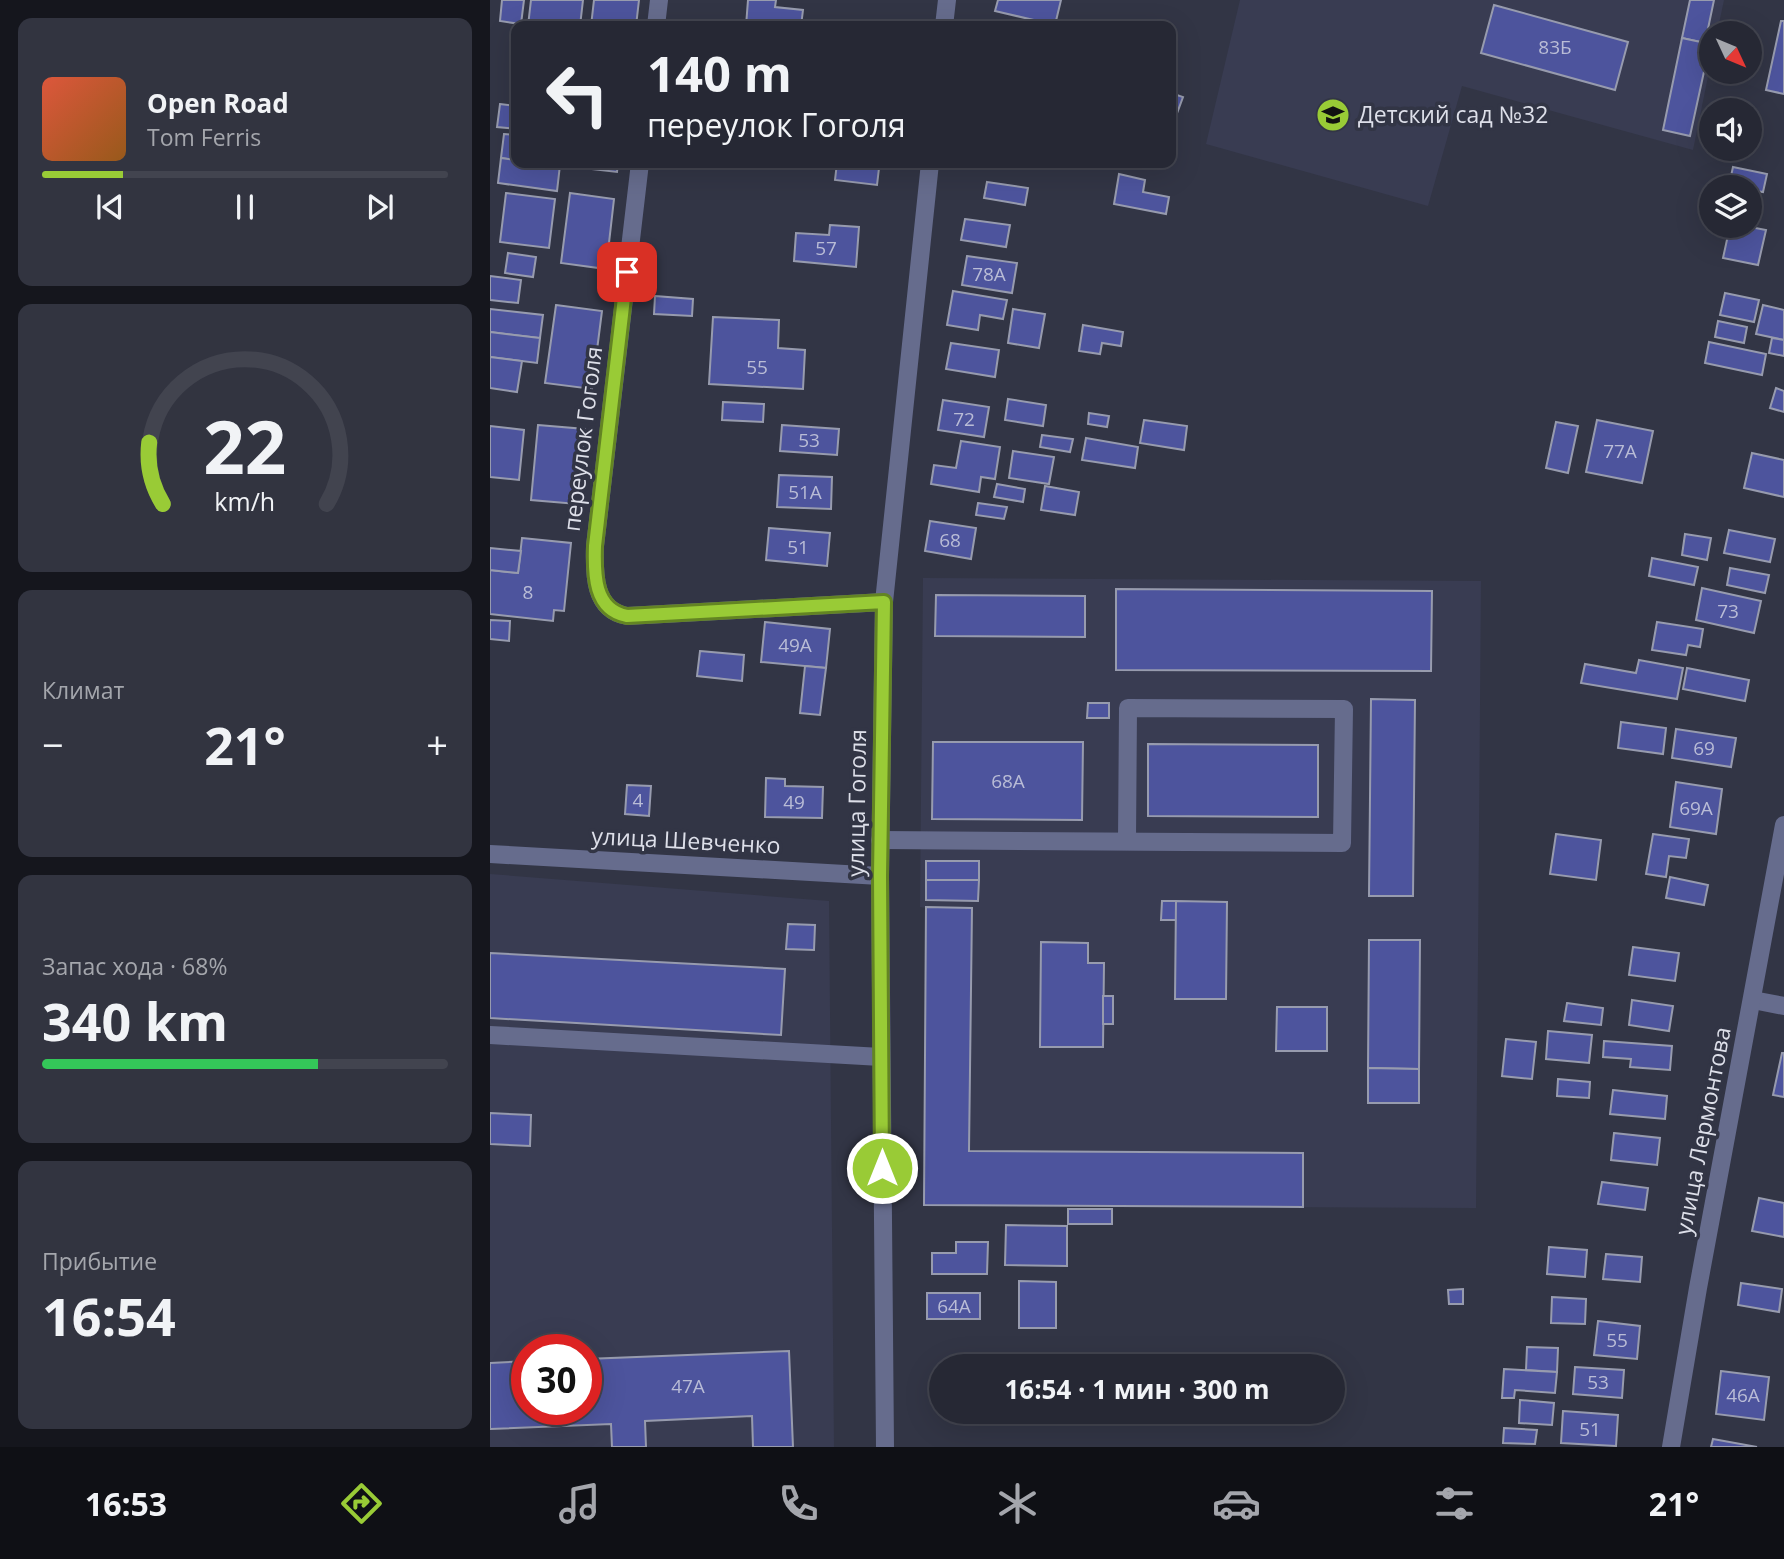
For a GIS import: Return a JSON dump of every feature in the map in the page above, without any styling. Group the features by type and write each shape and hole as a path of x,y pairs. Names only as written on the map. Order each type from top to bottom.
{"street":[{"path":"657,21 659,0"},
{"path":"945,21 947,0"},
{"name":"переулок Гоголя","path":"639,168 595,546 594,564 601,598 612,612 627,616 884,602"},
{"name":"улица Гоголя","path":"885,1447 880,876 884,602 929,168"},
{"path":"880,840 1342,842 1344,709 1128,708 1127,841"},
{"name":"улица Лермонтова","path":"1671,1447 1784,825"},
{"name":"улица Шевченко","path":"490,854 880,876"},
{"path":"1753,1000 1784,1006"},
{"path":"490,1035 881,1057"}],"shaded area":[{"name":"Детский сад №32","path":"1240,0 1724,0 1720,21 1699,21 1699,84 1706,84 1704,98 1699,98 1699,121 1693,150 1462,86 1428,206 1206,144"},
{"path":"923,578 1481,581 1476,1208 924,1205 926,908 920,907"},
{"path":"490,874 829,901 834,1447 490,1447"}],"building":[{"path":"502,0 524,0 521,21 500,21"},
{"path":"531,0 583,0 581,21 529,21"},
{"path":"594,0 639,0 637,21 592,21"},
{"path":"748,0 776,0 775,7 803,10 802,21 746,21"},
{"path":"998,0 1061,0 1056,21 1038,21 995,11"},
{"path":"1690,0 1714,0 1710,21 1699,21 1699,42 1682,38"},
{"path":"1494,5 1628,42 1615,90 1481,53"},
{"path":"1781,21 1784,21 1784,94 1766,90"},
{"path":"1682,38 1699,42 1699,84 1701,84 1690,136 1663,130"},
{"path":"1176,95 1183,97 1176,116"},
{"path":"500,104 511,105 511,128 497,127"},
{"path":"504,134 511,135 511,159 501,158"},
{"path":"501,158 511,159 511,168 560,168 557,191 498,183"},
{"path":"1733,167 1767,174 1763,192 1762,175 1731,175"},
{"path":"582,168 617,168 617,172"},
{"path":"836,168 879,168 877,185 835,180"},
{"path":"1119,174 1145,180 1143,192 1169,197 1166,214 1114,204"},
{"path":"987,182 1028,188 1025,205 984,198"},
{"path":"506,193 555,199 549,248 500,242"},
{"path":"570,193 614,199 606,269 561,263"},
{"path":"965,219 1010,225 1006,247 961,240"},
{"path":"830,225 859,227 856,267 794,261 796,233 829,235"},
{"path":"1762,229 1766,230 1758,265 1723,258 1727,238 1762,238"},
{"path":"508,253 536,257 533,277 505,273"},
{"path":"967,256 1017,263 1012,293 962,285"},
{"path":"490,276 521,280 518,303 490,300"},
{"path":"953,291 1007,300 1003,319 980,315 978,330 947,325"},
{"path":"1725,293 1759,300 1754,322 1720,315"},
{"path":"655,296 693,299 692,316 654,314"},
{"path":"556,305 602,311 592,389 545,383"},
{"path":"1763,305 1784,310 1784,340 1756,334"},
{"path":"490,309 543,315 540,338 490,332"},
{"path":"1013,309 1045,314 1039,348 1008,343"},
{"path":"713,317 779,320 778,348 805,350 803,389 709,384"},
{"path":"1718,321 1747,327 1744,343 1715,337"},
{"path":"1083,325 1123,332 1121,346 1102,343 1100,354 1079,351"},
{"path":"490,332 540,338 537,363 490,357"},
{"path":"1772,338 1784,340 1784,356 1769,353"},
{"path":"1709,342 1766,354 1762,375 1705,363"},
{"path":"951,343 999,350 995,377 946,369"},
{"path":"490,357 522,361 517,392 490,388"},
{"path":"1776,388 1784,391 1784,412 1770,408"},
{"path":"1008,399 1046,405 1043,426 1005,420"},
{"path":"943,400 989,407 984,437 938,430"},
{"path":"723,402 764,404 763,422 722,420"},
{"path":"1089,413 1109,416 1107,427 1088,424"},
{"path":"1144,420 1187,426 1184,450 1140,443"},
{"path":"1597,420 1653,431 1642,483 1586,472"},
{"path":"1556,422 1578,426 1568,473 1546,468"},
{"path":"538,425 585,429 577,504 531,500"},
{"path":"782,425 839,429 837,455 780,451"},
{"path":"490,426 524,430 519,480 490,477"},
{"path":"1042,435 1073,439 1070,452 1040,447"},
{"path":"1086,438 1138,447 1135,468 1082,460"},
{"path":"961,441 1000,447 995,479 981,477 979,492 931,484 934,465 956,468"},
{"path":"1013,451 1054,457 1049,484 1009,478"},
{"path":"1752,453 1784,460 1784,497 1744,488"},
{"path":"779,475 832,477 831,509 777,507"},
{"path":"997,484 1025,489 1023,502 994,497"},
{"path":"1045,486 1079,492 1075,515 1041,510"},
{"path":"978,503 1007,507 1004,519 976,515"},
{"path":"930,521 976,528 971,559 925,551"},
{"path":"769,528 830,533 827,566 766,560"},
{"path":"1729,530 1775,539 1770,562 1724,553"},
{"path":"1685,534 1711,538 1707,560 1682,555"},
{"path":"522,538 571,543 564,611 554,610 553,621 490,614 490,570 518,573"},
{"path":"490,548 521,551 518,573 490,570"},
{"path":"1652,558 1698,567 1694,585 1649,576"},
{"path":"1730,568 1769,575 1765,593 1727,585"},
{"path":"1702,588 1761,601 1754,633 1696,620"},
{"path":"1116,589 1432,591 1431,671 1116,670"},
{"path":"936,595 1085,596 1085,637 935,636"},
{"path":"490,620 510,621 509,641 490,639"},
{"path":"765,622 830,629 826,668 761,662"},
{"path":"1657,622 1703,629 1700,647 1688,645 1686,655 1652,650"},
{"path":"700,651 744,655 742,681 697,676"},
{"path":"1639,660 1683,668 1677,699 1581,683 1585,664 1636,673"},
{"path":"805,666 826,668 820,715 800,713"},
{"path":"1687,668 1749,680 1745,701 1683,689"},
{"path":"1371,699 1415,700 1413,896 1369,896"},
{"path":"1088,703 1109,703 1109,718 1087,718"},
{"path":"1621,722 1666,728 1663,754 1618,748"},
{"path":"1676,729 1736,738 1731,767 1672,758"},
{"path":"933,742 1083,742 1082,820 932,819"},
{"path":"1148,744 1318,745 1318,817 1148,816"},
{"path":"766,778 785,779 785,786 823,787 822,818 765,817"},
{"path":"1676,782 1722,789 1716,834 1670,827"},
{"path":"627,785 651,786 649,816 625,814"},
{"path":"1556,834 1601,840 1596,880 1550,874"},
{"path":"1653,834 1689,839 1686,858 1669,856 1666,877 1646,874"},
{"path":"926,861 979,861 979,880 926,880"},
{"path":"1670,877 1708,885 1704,905 1666,898"},
{"path":"926,880 979,880 978,901 926,900"},
{"path":"1162,901 1176,901 1176,920 1161,920"},
{"path":"1176,901 1227,902 1226,999 1175,999"},
{"path":"926,907 972,908 969,1151 1303,1153 1303,1207 924,1205"},
{"path":"788,924 815,925 814,950 786,949"},
{"path":"1369,940 1420,940 1419,1069 1368,1068"},
{"path":"1041,942 1088,943 1088,963 1104,963 1103,1047 1040,1047"},
{"path":"1633,947 1679,953 1675,981 1629,975"},
{"path":"490,953 785,969 781,1035 490,1018"},
{"path":"1103,996 1113,996 1113,1024 1103,1024"},
{"path":"1632,1000 1673,1006 1669,1031 1629,1025"},
{"path":"1567,1003 1603,1008 1601,1025 1564,1021"},
{"path":"1277,1007 1327,1007 1327,1051 1276,1051"},
{"path":"1548,1031 1592,1035 1589,1063 1546,1059"},
{"path":"1506,1039 1536,1042 1532,1079 1502,1076"},
{"path":"1604,1041 1672,1046 1670,1070 1630,1067 1631,1059 1603,1057"},
{"path":"1784,1053 1784,1097 1773,1095"},
{"path":"1368,1068 1419,1069 1419,1103 1368,1103"},
{"path":"1558,1079 1590,1082 1589,1098 1557,1096"},
{"path":"1613,1090 1667,1096 1665,1119 1610,1114"},
{"path":"490,1113 531,1115 530,1146 490,1144"},
{"path":"1614,1133 1660,1138 1657,1165 1611,1160"},
{"path":"1602,1182 1648,1188 1645,1210 1598,1204"},
{"path":"1759,1198 1784,1203 1784,1237 1752,1231"},
{"path":"1068,1209 1112,1209 1112,1224 1068,1224"},
{"path":"1006,1225 1067,1226 1067,1266 1005,1265"},
{"path":"956,1242 988,1242 987,1274 932,1274 932,1253 956,1253"},
{"path":"1549,1247 1587,1250 1585,1277 1547,1274"},
{"path":"1606,1254 1642,1257 1640,1282 1603,1279"},
{"path":"1019,1281 1056,1282 1056,1328 1019,1328"},
{"path":"1741,1283 1782,1289 1779,1312 1738,1305"},
{"path":"1463,1289 1463,1304 1449,1304 1448,1290"},
{"path":"927,1293 980,1293 980,1319 927,1319"},
{"path":"1552,1297 1586,1299 1585,1324 1551,1323"},
{"path":"1598,1321 1640,1326 1637,1359 1594,1355"},
{"path":"1527,1347 1558,1348 1557,1372 1526,1370"},
{"path":"789,1351 793,1447 753,1447 752,1416 645,1421 646,1447 612,1447 611,1424 602,1424 602,1358"},
{"path":"511,1362 511,1425 587,1425 490,1429 490,1363"},
{"path":"1575,1367 1624,1370 1622,1398 1573,1394"},
{"path":"1504,1369 1557,1372 1555,1393 1515,1390 1514,1398 1502,1398"},
{"path":"1721,1371 1769,1377 1764,1420 1716,1414"},
{"path":"1520,1400 1554,1403 1552,1425 1519,1423"},
{"path":"1563,1411 1618,1415 1616,1446 1561,1443"},
{"path":"1504,1428 1537,1430 1535,1444 1503,1443"},
{"path":"1713,1439 1757,1447 1711,1447"}],"place":[{"name":"Детский сад №32","path":"1333,115"}],"route":[{"path":"627,272 595,546 596,579 601,598 606,605 612,612 627,616 884,602 880,876 882,1168"}]}
